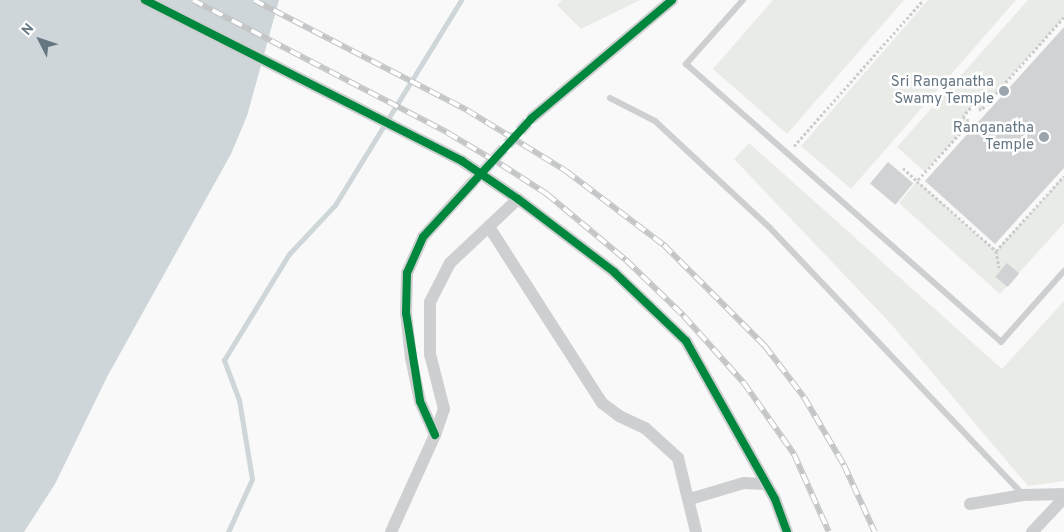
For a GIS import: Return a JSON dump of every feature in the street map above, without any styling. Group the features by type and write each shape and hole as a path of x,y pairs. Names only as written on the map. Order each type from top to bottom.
{"street":[{"path":"145,0 462,161 518,199 614,272 686,341 775,499 787,532"},
{"path":"532,118 672,0"},
{"path":"436,435 420,401 410,358 406,313 407,273 423,237 471,184"},
{"path":"391,532 436,435 444,409 430,354 430,302 450,263 518,199"},
{"path":"489,227 602,403 619,416 645,428 678,458 690,499 696,532"},
{"path":"690,499 744,483 766,484"},
{"path":"970,504 1024,496 1064,496"},
{"path":"1032,532 1064,496"}],"lane":[{"path":"743,0 686,64 1001,342 1064,271"},
{"path":"610,98 655,121 770,228 1024,496"}],"path":[{"path":"787,153 923,0"},
{"path":"917,181 970,122 963,116 974,104 981,110 1064,17"},
{"path":"903,168 996,251 999,268"},
{"path":"996,251 1064,176"}],"shaded area":[{"path":"0,0 279,0 247,116 231,154 107,377 55,484 24,532 0,532"},
{"path":"562,0 640,0 581,29 557,5"},
{"path":"773,0 904,0 787,134 713,69"},
{"path":"928,0 1016,0 851,189 801,146"},
{"path":"1028,0 1064,0 1064,17 981,110 974,104 963,116 970,122 925,172 897,147"},
{"path":"749,143 1002,369 1064,301 1064,481 1028,486 892,325 734,159"},
{"path":"1064,176 1064,223 1000,294 899,203 917,181 996,251"}],"building":[{"path":"1064,27 1064,168 995,244 925,181"},
{"path":"888,162 913,183 895,205 870,183"},
{"path":"1007,263 1019,273 1008,287 995,277"}],"waterway":[{"path":"228,532 252,479 239,400 224,360 289,254 335,205 461,0"}],"tunnel":[{"path":"471,184 532,118"}],"railway":[{"path":"193,0 448,133 502,165 547,194 626,260 684,316 744,383 794,454 829,532"},
{"path":"254,0 467,110 566,171 664,245 765,346 804,397 844,465 875,532"}],"cycle path":[{"path":"145,0 462,161 518,199 614,272 686,341 775,499 787,532"},
{"path":"435,435 420,401 406,313 407,273 423,237 532,118 672,0"}],"place":[{"name":"Sri Ranganatha Swamy Temple","path":"1004,91"},
{"name":"Ranganatha Temple","path":"1044,137"}]}
